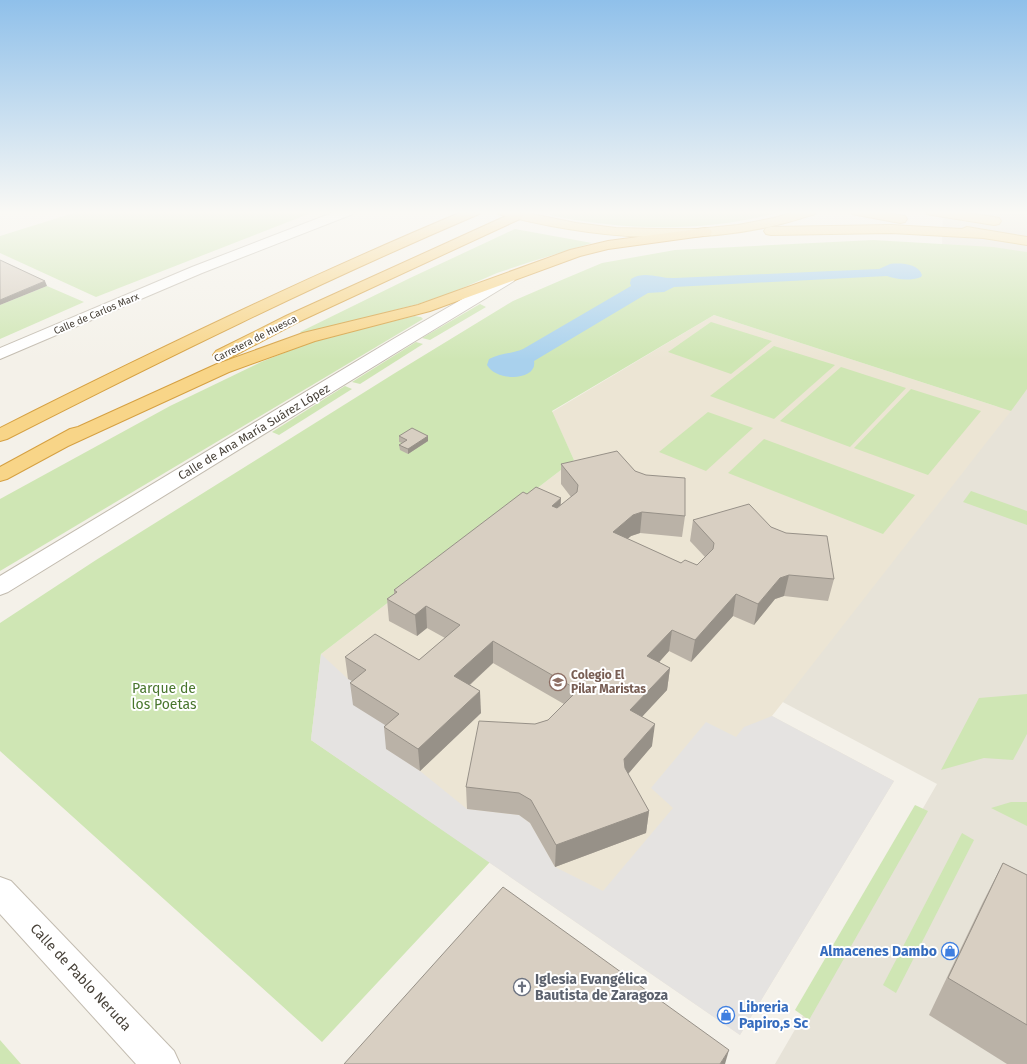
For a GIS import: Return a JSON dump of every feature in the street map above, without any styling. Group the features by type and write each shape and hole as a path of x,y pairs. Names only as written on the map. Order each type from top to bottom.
{"highway":[{"path":"0,435 242,315 360,261"},
{"name":"Carretera de Huesca","path":"0,475 189,372 292,319 419,261"},
{"path":"64,440 202,377 250,357 330,331 424,308 554,261"}],"street":[{"name":"Calle de Carlos Marx","path":"0,354 221,261"},
{"name":"Calle de Ana María Suárez López","path":"0,587 401,342 509,278"},
{"name":"Calle de Pablo Neruda","path":"0,891 161,1064"}],"shaded area":[{"name":"Colegio El Pilar Maristas","path":"714,315 1011,411 772,716 894,781 740,1035 311,740 321,654 574,460 552,412"},
{"path":"1027,375 1027,1064 775,1064 937,784 762,691 993,411"},
{"path":"321,654 348,679 369,692 401,736 387,749 420,771 467,809 519,815 530,823 555,867 603,891 673,808 651,788 706,722 736,737 744,727 772,716 894,781 740,1035 311,740"}],"green space":[{"path":"17,261 189,261 96,297"},
{"path":"447,261 534,261 497,273 451,293 418,304 302,334 300,332"},
{"name":"Parque de los Poetas","path":"615,261 1027,261 1027,389 1011,411 714,315 552,411 574,460 321,654 311,740 490,862 322,1042 0,751 0,623 96,560 513,301 602,263"},
{"path":"47,286 84,302 0,339 0,305"},
{"path":"480,304 486,307 430,340 422,338"},
{"path":"414,316 421,317 423,319 0,571 0,499 170,406 261,362 301,346 329,337"},
{"path":"711,322 772,341 731,374 668,352"},
{"path":"416,342 423,344 360,384 352,382"},
{"path":"774,346 835,365 774,419 710,396"},
{"path":"841,367 906,388 850,447 780,421"},
{"path":"345,386 352,389 279,435 272,432"},
{"path":"911,389 981,411 928,475 854,448"},
{"path":"708,412 753,428 706,471 659,452"},
{"path":"764,439 915,495 883,534 728,473"},
{"path":"971,491 1027,511 1027,525 963,502"},
{"path":"1027,694 1027,734 1013,760 984,758 941,770 979,698"},
{"path":"1011,802 1027,802 1027,826 991,808"},
{"path":"915,805 928,811 809,1020 795,1010"},
{"path":"962,833 974,840 896,993 883,985"},
{"path":"0,1040 21,1064 0,1064"}],"water":[{"path":"890,264 913,266 920,271 922,275 921,277 908,279 887,276 674,287 664,292 648,293 534,361 533,368 530,372 523,376 515,377 499,374 492,371 487,365 489,359 523,349 631,286 631,279 636,276 647,275 675,278 879,269"}],"building":[{"path":"0,261 45,281 0,300"},
{"path":"412,428 428,436 408,449 399,445 407,440 399,436"},
{"path":"617,451 635,471 646,475 685,478 685,516 642,512 633,515 613,532 681,563 685,560 697,565 713,549 714,543 693,520 749,504 771,527 786,533 827,536 834,579 789,575 780,578 758,604 736,594 695,640 672,630 647,656 670,668 630,710 655,724 624,759 625,768 649,811 556,845 531,800 519,793 466,787 479,721 535,724 548,720 578,690 493,641 454,676 480,691 418,749 384,727 399,714 350,683 366,670 345,657 375,634 419,660 460,625 426,606 415,615 387,599 397,592 394,590 523,492 527,494 536,487 561,498 552,506 557,508 577,492 578,485 561,464"},
{"path":"1003,863 1027,875 1027,1025 948,978"},
{"name":"Iglesia Evangélica Bautista de Zaragoza","path":"503,887 729,1050 720,1064 344,1064"}],"place":[{"name":"Colegio El Pilar Maristas","path":"558,682"},
{"name":"Almacenes Dambo","path":"950,951"},
{"name":"Iglesia Evangélica Bautista de Zaragoza","path":"522,987"},
{"name":"Libreria Papiro,s Sc","path":"726,1015"}]}
